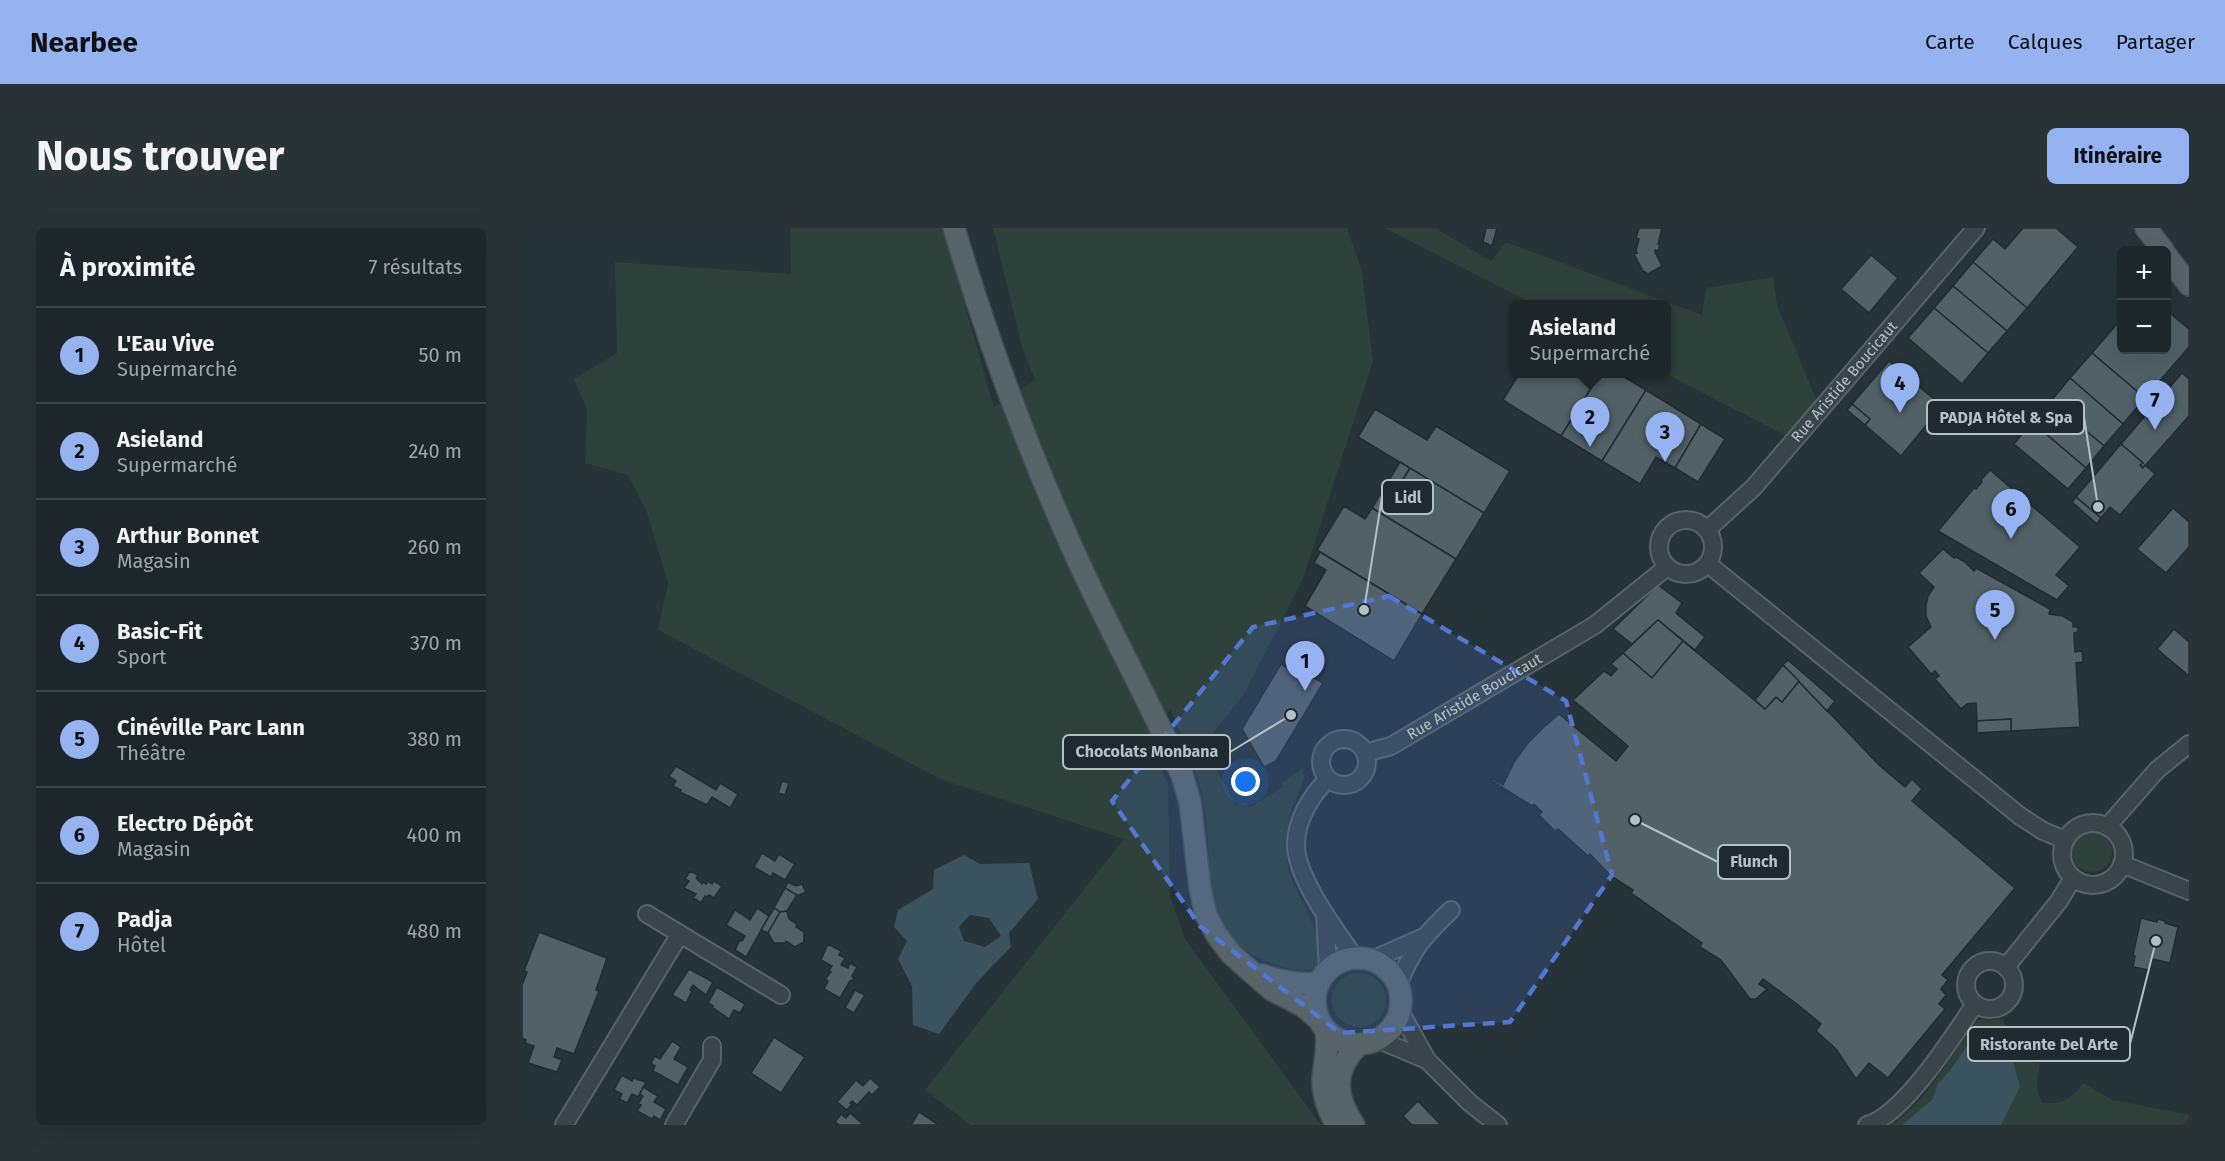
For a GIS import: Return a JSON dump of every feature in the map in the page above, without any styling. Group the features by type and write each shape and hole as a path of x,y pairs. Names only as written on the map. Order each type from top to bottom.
{"main road":[{"path":"954,228 972,287 1023,432 1071,546 1182,775 1190,802 1200,888 1206,915 1216,934 1231,954 1272,990 1303,1006 1341,1041 1368,1042"},
{"path":"2139,228 2158,244 2189,285"},
{"path":"1253,972 1281,981 1304,984 1323,976 1340,961 1363,959 1383,966 1392,974 1401,998 1400,1011 1395,1023 1388,1032 1350,1053 1343,1066 1339,1086 1340,1097 1345,1112 1354,1125"},
{"path":"1323,976 1315,994 1315,1007 1329,1046 1322,1081 1326,1099 1337,1125"}],"street":[{"name":"Rue Aristide Boucicaut","path":"1708,529 1754,486 1976,228"},
{"path":"1688,519 1699,522 1708,529 1714,547 1708,564 1699,571 1688,574 1667,567 1658,547 1660,536 1667,526 1688,519"},
{"path":"1708,564 2020,816 2043,831 2065,840"},
{"name":"Rue Aristide Boucicaut","path":"1365,753 1391,747 1595,625 1667,567"},
{"path":"1347,739 1354,742 1365,753 1366,768 1358,781 1346,786 1339,785 1323,773 1321,758 1327,746 1333,742 1347,739"},
{"path":"2107,827 2157,770 2189,744"},
{"path":"1328,779 1302,816 1295,845 1301,870 1324,914 1363,959 1421,939"},
{"path":"2098,824 2107,827 2119,839 2123,847 2122,864 2110,880 2102,884 2082,883 2073,878 2063,861 2062,850 2065,840 2079,827 2098,824"},
{"path":"2122,864 2189,891"},
{"path":"2006,967 2059,901 2073,878"},
{"path":"1398,985 1409,958 1421,939 1451,910"},
{"path":"647,914 781,994"},
{"path":"1323,976 1324,914"},
{"path":"564,1125 680,934"},
{"path":"1992,961 2006,967 2014,980 2009,1001 1996,1009 1988,1009 1975,1004 1970,998 1966,984 1971,970 1984,962 1992,961"},
{"path":"1867,1125 1898,1104 1930,1070 1975,1004"},
{"path":"1400,1011 1427,1060 1470,1103 1498,1125"},
{"path":"1368,1042 1427,1060"},
{"path":"674,1125 712,1060 712,1046"}],"highlighted area":[{"path":"1389,596 1566,701 1612,875 1510,1022 1340,1033 1200,926 1112,801 1253,627"}],"green space":[{"path":"790,228 943,228 994,407 1035,380 1022,347 993,228 1347,228 1362,272 1373,361 1303,579 1244,694 1203,745 1236,805 1245,802 1249,808 1283,787 1282,783 1303,768 1302,784 1291,811 1286,853 1292,881 1316,935 1319,950 1318,967 1301,970 1274,964 1249,953 1232,937 1220,919 1214,898 1201,792 1190,756 1170,709 1150,745 1168,784 1170,896 1185,939 1321,1125 971,1125 925,1090 1124,839 940,779 658,630 668,583 647,513 628,475 585,463 587,410 574,379 617,353 615,262 791,274"},
{"path":"1385,228 1435,228 1491,261 1506,242 1662,300 1525,300"},
{"path":"1773,277 1777,305 1817,401 1790,438 1671,377 1671,303 1702,315 1706,288"},
{"path":"2092,832 2106,838 2112,852 2106,866 2092,872 2078,866 2072,852 2078,838"},
{"path":"1359,973 1369,975 1378,981 1384,990 1386,1000 1384,1010 1378,1019 1369,1025 1359,1027 1349,1025 1340,1019 1334,1010 1332,1000 1334,990 1340,981 1349,975"},
{"path":"2003,1019 2018,1058 2040,1064 2037,1089 2043,1103 2061,1102 2075,1093 2083,1083 2113,1100 2189,1115 2189,1125 1891,1125 1904,1116 1927,1091 1978,1020"}],"water":[{"path":"964,855 980,864 1029,863 1038,899 1009,933 1011,947 978,981 939,1034 913,1025 912,986 898,959 907,941 894,927 898,910 933,889 934,870","holes":["970,915 989,918 1001,936 985,947 964,941 959,927"]},
{"path":"1992,1027 2007,1046 2020,1087 2001,1125 1902,1125 1932,1100 1938,1084 1975,1034 1982,1028"}],"building":[{"path":"1486,228 1497,228 1492,246 1483,242"},
{"path":"1639,228 1662,228 1658,244 1660,245 1658,251 1655,250 1655,252 1662,266 1648,274 1643,271 1634,254 1637,253 1639,239 1636,238"},
{"path":"2023,228 2056,228 2078,247 2027,308 1973,262 1993,239 2005,249"},
{"path":"1871,255 1898,278 1869,313 1841,289"},
{"path":"1973,262 2027,308 2007,331 1953,286"},
{"path":"1953,286 2007,331 1988,353 1934,308"},
{"path":"1934,308 1988,353 1962,384 1908,338"},
{"path":"2171,314 2189,329 2189,347 2145,398 2092,353 2117,324 2117,354 2171,354"},
{"path":"2092,353 2145,398 2123,424 2070,378"},
{"path":"1889,361 1942,406 1901,456 1865,425 1870,419 1852,404"},
{"path":"2182,373 2189,379 2189,416 2143,468 2140,465 2143,463 2121,444"},
{"path":"1517,378 1597,378 1561,436 1503,400"},
{"path":"1597,378 1626,378 1646,390 1602,461 1561,436"},
{"path":"2070,378 2123,424 2104,446 2051,401"},
{"path":"1646,390 1701,424 1675,468 1656,457 1640,484 1602,461"},
{"path":"2051,401 2104,446 2086,468 2032,422"},
{"path":"1852,404 1870,419 1865,425 1847,410"},
{"path":"1375,409 1427,440 1436,426 1510,471 1484,513 1358,437"},
{"path":"2032,422 2086,468 2068,489 2014,444"},
{"path":"1701,424 1725,439 1698,482 1675,468"},
{"path":"2121,444 2143,463 2140,465 2143,468 2145,465 2155,474 2120,515 2110,507 2101,518 2076,497"},
{"path":"1400,462 1410,468 1382,514 1372,508"},
{"path":"1410,468 1484,513 1456,559 1382,514"},
{"path":"1990,470 2080,547 2056,575 2069,586 2057,600 1938,531"},
{"path":"2076,497 2101,518 2097,524 2072,502"},
{"path":"1344,506 1365,519 1372,508 1456,559 1422,614 1317,550"},
{"path":"2173,508 2189,522 2189,547 2166,573 2137,549"},
{"path":"1943,549 1954,558 1965,562 1974,571 1976,568 2050,609 2049,614 2063,616 2073,622 2073,627 2078,627 2078,632 2074,633 2075,652 2082,651 2083,662 2076,663 2080,727 2011,731 2011,719 1977,721 1976,703 1967,704 1961,709 1935,679 1939,676 1935,671 1931,674 1908,647 1931,627 1926,616 1926,606 1928,596 1934,587 1919,573"},
{"path":"1320,552 1422,614 1394,661 1305,606 1326,570 1314,563"},
{"path":"1658,585 1682,603 1676,613 1705,637 1695,650 1658,620 1632,644 1613,629"},
{"path":"1658,620 1683,641 1652,678 1623,653"},
{"path":"2174,629 2189,642 2189,676 2157,649"},
{"path":"1683,641 1765,709 1776,697 1782,702 1799,681 1880,766 1905,787 1912,779 1922,789 1912,801 2015,888 1942,975 1948,980 1941,989 1946,995 1939,1004 1945,1009 1888,1078 1869,1063 1856,1079 1836,1049 1816,1031 1821,1024 1797,1004 1763,979 1759,984 1767,989 1756,999 1750,999 1721,960 1700,947 1702,943 1631,893 1633,890 1611,876 1590,854 1588,856 1558,829 1555,831 1539,815 1542,812 1534,804 1532,806 1491,779 1503,785 1514,762 1528,743 1559,714 1616,761 1628,746 1573,700 1604,671 1611,676 1617,669 1611,664 1623,653 1652,678"},
{"path":"1788,660 1835,701 1827,711 1783,665"},
{"path":"1281,664 1291,670 1293,666 1323,683 1276,761 1264,767 1242,729"},
{"path":"1783,665 1799,681 1782,702 1776,697 1765,709 1755,700"},
{"path":"2011,719 2011,731 1977,733 1977,721"},
{"path":"676,766 716,790 720,783 738,794 730,808 712,797 707,805 680,792 681,790 673,786 676,781 669,776"},
{"path":"782,781 789,783 785,795 778,793"},
{"path":"762,853 775,861 779,854 795,864 785,880 773,873 771,877 754,867"},
{"path":"690,871 698,875 696,878 702,884 708,881 712,884 714,881 722,886 714,898 709,895 705,896 701,903 693,898 696,894 684,888 689,881 685,879"},
{"path":"788,882 796,886 802,884 806,892 797,896 785,888"},
{"path":"785,888 797,895 787,911 780,912 774,908"},
{"path":"757,908 769,916 746,957 735,950 745,936 726,925 735,910 750,920"},
{"path":"774,908 780,912 768,933 761,930"},
{"path":"787,911 789,919 804,932 804,942 795,947 786,941 785,943 774,943 768,933 780,912"},
{"path":"2141,918 2157,922 2158,919 2178,927 2170,963 2152,959 2149,970 2133,967 2135,956 2133,955"},
{"path":"539,932 607,958 596,990 599,991 574,1054 557,1048 554,1057 562,1060 557,1072 528,1063 534,1046 525,1043 526,1040 522,1038 522,985 527,972 524,971"},
{"path":"830,945 841,951 839,955 845,958 841,965 848,968 850,963 857,967 852,976 854,980 850,981 840,998 824,989 828,981 825,979 831,972 829,970 832,966 821,960 827,946"},
{"path":"689,969 713,982 706,995 693,985 686,1003 672,995"},
{"path":"717,987 745,1004 740,1013 734,1010 729,1019 708,1003"},
{"path":"855,990 865,995 854,1013 845,1008"},
{"path":"774,1037 805,1057 781,1093 751,1073"},
{"path":"672,1041 681,1047 674,1059 688,1067 678,1085 653,1071 655,1066 651,1063 655,1056 660,1059"},
{"path":"622,1075 632,1081 633,1078 646,1082 638,1097 632,1094 627,1103 619,1099 622,1094 614,1090"},
{"path":"870,1078 880,1087 872,1095 869,1092 857,1105 852,1101 847,1110 837,1102 856,1080 863,1086"},
{"path":"643,1087 658,1096 654,1102 666,1109 660,1120 654,1116 652,1119 637,1111 641,1105 638,1104 643,1096 640,1094"},
{"path":"1418,1101 1441,1125 1412,1125 1403,1116"},
{"path":"919,1112 937,1124 911,1125"},
{"path":"850,1113 864,1125 839,1125 835,1122 841,1114 846,1118"}],"place":[{"name":"Basic-Fit","path":"1900,413"},
{"name":"Padja","path":"2155,430"},
{"name":"Asieland","path":"1590,447"},
{"name":"Arthur Bonnet","path":"1665,462"},
{"name":"PADJA Hôtel & Spa","path":"2098,507"},
{"name":"Electro Dépôt","path":"2011,539"},
{"name":"Lidl","path":"1364,610"},
{"name":"Cinéville Parc Lann","path":"1995,640"},
{"name":"L'Eau Vive","path":"1305,691"},
{"name":"Chocolats Monbana","path":"1291,715"},
{"name":"Flunch","path":"1635,820"},
{"name":"Ristorante Del Arte","path":"2156,941"}]}
